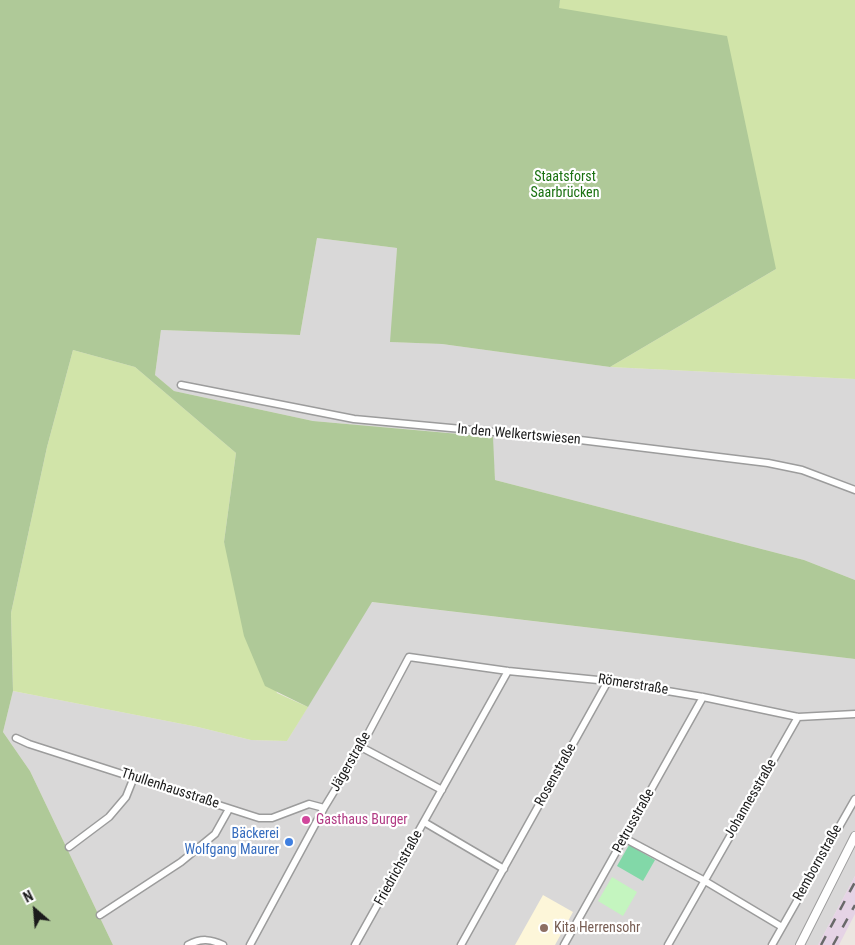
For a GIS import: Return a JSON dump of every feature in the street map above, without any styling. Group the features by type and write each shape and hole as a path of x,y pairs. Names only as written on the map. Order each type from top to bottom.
{"street":[{"name":"In den Welkertswiesen","path":"181,385 354,419 580,440 768,463 802,470 855,490"},
{"name":"Römerstraße","path":"409,657 508,671 608,681 703,697 798,717 855,714"},
{"name":"Jägerstraße","path":"250,945 409,657"},
{"name":"Friedrichstraße","path":"355,945 508,671"},
{"name":"Rosenstraße","path":"461,945 608,681"},
{"name":"Petrusstraße","path":"564,945 703,697"},
{"name":"Johannesstraße","path":"668,945 798,717"},
{"name":"Thullenhausstraße","path":"16,738 29,744 259,818 272,818 309,804 324,808"},
{"path":"361,746 442,790"},
{"path":"69,847 109,817 126,797 134,777"},
{"name":"Rembornstraße","path":"772,945 855,799"},
{"path":"100,915 181,862 215,834 229,809"},
{"path":"424,822 504,869"},
{"path":"800,945 855,836"},
{"path":"624,838 704,881 782,927"},
{"path":"188,945 197,940 206,939 223,945"}],"shaded area":[{"path":"317,238 397,248 391,342 442,344 610,367 855,379 855,580 804,560 495,480 492,437 313,421 174,391 155,375 161,330 300,335"},
{"path":"371,602 855,659 855,876 818,945 113,945 30,771 3,732 13,691 198,727 251,740 287,741"},
{"path":"855,876 855,914 839,945 818,945"},
{"name":"Kita Herrensohr","path":"543,895 573,912 555,945 515,945"}],"green space":[{"name":"Staatsforst Saarbrücken","path":"0,0 560,0 559,8 727,36 776,269 610,367 442,344 390,342 397,248 317,238 300,335 161,330 155,375 174,391 313,421 493,437 495,480 804,560 855,580 855,659 372,602 308,707 265,686 244,636 224,542 236,453 135,367 73,350 47,447 11,613 13,691 3,732 30,771 113,945 0,945"},
{"path":"560,0 855,0 855,379 610,367 776,269 558,8"},
{"path":"73,350 135,367 236,453 224,542 277,693 308,707 287,741 251,740 198,727 13,691 11,613 47,447"},
{"path":"629,845 655,860 643,881 617,866"},
{"path":"612,877 637,892 623,916 598,901"}],"railway":[{"path":"821,945 855,882"},
{"path":"833,945 855,905"}],"place":[{"name":"Gasthaus Burger","path":"306,820"},
{"name":"Bäckerei Wolfgang Maurer","path":"289,842"},
{"name":"Kita Herrensohr","path":"544,928"}]}
